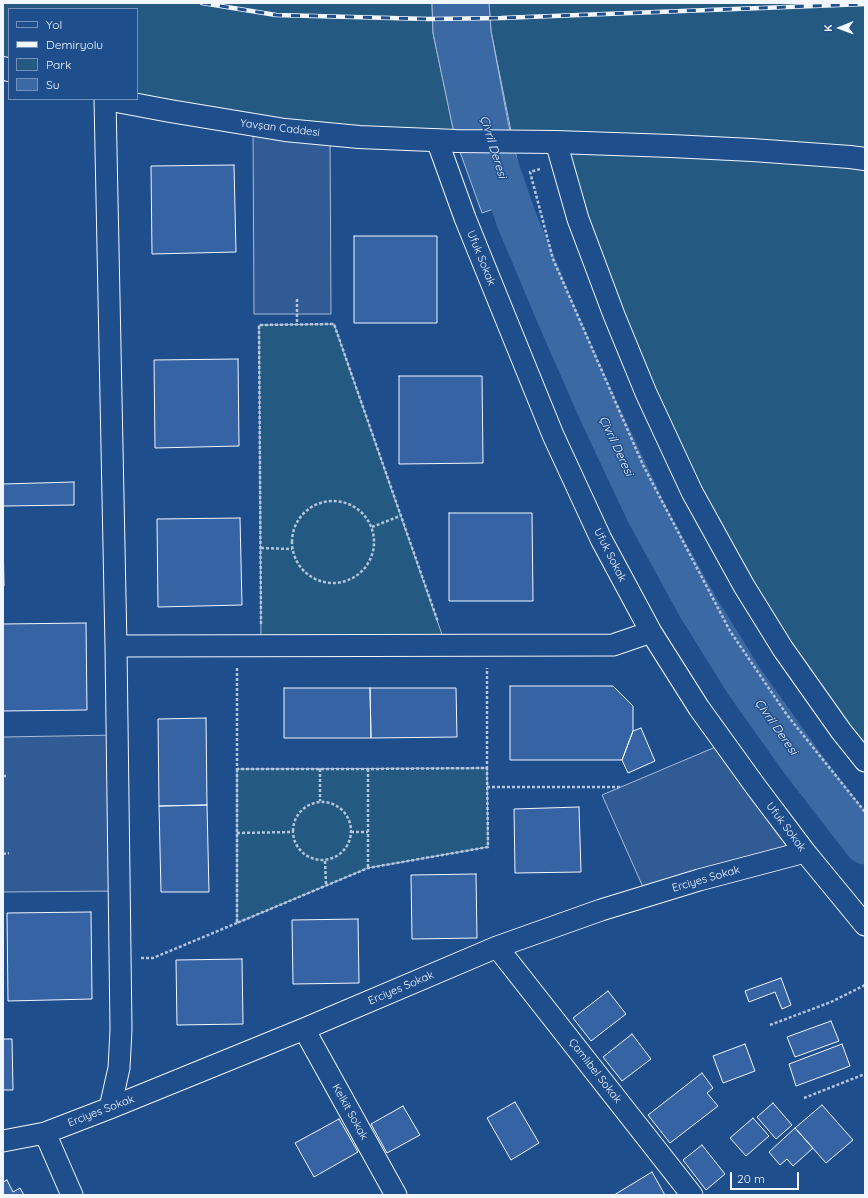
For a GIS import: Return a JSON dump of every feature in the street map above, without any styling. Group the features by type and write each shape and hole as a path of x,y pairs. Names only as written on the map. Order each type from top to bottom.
{"street":[{"path":"106,100 121,1030 119,1068 110,1108"},
{"name":"Yavşan Caddesi","path":"111,100 285,130 359,137 679,146 860,157"},
{"name":"Ufuk Sokak","path":"447,140 465,218 553,435 601,539 651,632 700,708 756,787 805,852 865,925"},
{"path":"556,142 578,218 614,315 646,393 692,492 744,586 782,649 841,731 865,761"},
{"path":"116,646 613,645 651,632"},
{"name":"Erciyes Sokak","path":"3,1141 45,1133 110,1108 304,1029 498,947 601,910 699,880 805,852"},
{"name":"Çamlıbel Sokak","path":"498,947 692,1195"},
{"name":"Kelkit Sokak","path":"304,1029 396,1195"},
{"path":"45,1133 72,1195"}],"path":[{"path":"297,299 297,325"},
{"path":"261,646 259,325 334,324 446,646"},
{"path":"331,500 348,503 362,512 372,527 375,544 370,561 360,575 344,582 327,584 310,578 298,565 292,549 293,532 301,516 314,505 331,500"},
{"path":"372,527 400,516"},
{"path":"260,548 292,549"},
{"path":"236,646 238,923"},
{"path":"120,960 153,958 368,868 488,847 487,646"},
{"path":"237,769 487,768"},
{"path":"320,769 320,801"},
{"path":"368,769 368,868"},
{"path":"3,776 8,776"},
{"path":"487,787 621,787"},
{"path":"320,801 332,803 343,810 349,820 352,832 349,842 343,851 335,857 325,861 315,860 306,856 299,850 294,841 292,832 294,821 300,811 309,804 320,801"},
{"path":"237,833 292,832"},
{"path":"352,832 368,832"},
{"path":"3,854 9,853"},
{"path":"325,861 326,886"},
{"path":"770,1025 831,1002 865,985"},
{"path":"804,1098 865,1074"}],"green space":[{"path":"3,3 432,3 433,33 456,141 359,137 138,99 138,8 8,8 8,70 3,68"},
{"path":"489,3 865,3 865,761 692,492 556,142 513,141 491,31"},
{"path":"334,324 446,646 261,646 259,325"},
{"path":"487,768 488,847 368,868 237,923 237,769"}],"shaded area":[{"path":"253,125 330,134 331,314 254,314"},
{"path":"117,735 119,891 3,892 3,737"},
{"path":"725,743 805,852 647,896 602,795"}],"water":[{"path":"432,3 489,3 491,31 508,122 526,198 482,213 456,141 433,33"}],"building":[{"path":"234,165 236,252 152,254 151,166"},
{"path":"354,236 437,236 437,323 354,323"},
{"path":"238,359 239,446 155,448 154,360"},
{"path":"399,376 482,376 483,463 399,464"},
{"path":"74,482 74,505 3,506 3,484"},
{"path":"449,513 532,513 533,601 449,601"},
{"path":"240,518 242,605 158,607 157,519"},
{"path":"3,535 4,586 3,586"},
{"path":"86,623 87,710 3,711 3,624"},
{"path":"510,686 613,686 633,706 633,731 622,760 510,760"},
{"path":"284,688 370,688 371,738 284,738"},
{"path":"370,688 456,688 457,737 371,738"},
{"path":"206,718 207,805 159,806 158,719"},
{"path":"641,728 655,761 628,773 622,760 633,731"},
{"path":"207,805 209,892 161,892 159,806"},
{"path":"579,807 581,872 515,873 514,809"},
{"path":"476,874 477,938 412,939 411,875"},
{"path":"91,912 92,999 8,1001 7,913"},
{"path":"358,919 359,983 293,984 292,920"},
{"path":"242,959 243,1024 177,1025 176,960"},
{"path":"781,978 791,1005 782,1009 775,992 749,1002 745,991"},
{"path":"608,991 626,1014 591,1041 573,1018"},
{"path":"831,1021 839,1041 795,1057 787,1037"},
{"path":"632,1034 651,1059 622,1081 603,1057"},
{"path":"3,1039 12,1039 13,1090 3,1090"},
{"path":"745,1044 755,1071 723,1083 713,1056"},
{"path":"842,1044 850,1066 796,1086 789,1064"},
{"path":"702,1073 713,1088 707,1093 718,1106 670,1143 648,1115"},
{"path":"515,1102 539,1143 511,1160 487,1118"},
{"path":"773,1103 792,1125 776,1139 757,1117"},
{"path":"822,1105 853,1140 826,1163 795,1128"},
{"path":"403,1106 420,1135 387,1153 371,1124"},
{"path":"753,1118 769,1136 746,1156 730,1138"},
{"path":"339,1119 358,1152 314,1177 295,1143"},
{"path":"795,1128 813,1148 793,1166 787,1159 780,1165 769,1152"},
{"path":"702,1145 725,1174 706,1190 683,1160"},
{"path":"652,1172 665,1195 614,1195"},
{"path":"7,1180 13,1192 20,1188 24,1195 3,1195 3,1182"}],"waterway":[{"name":"Çivril Deresi","path":"492,149 517,221 560,323 600,414 647,514 698,607 744,681 803,764 865,844"}],"railway":[{"path":"202,3 276,15 429,19 501,18 865,4"}]}
